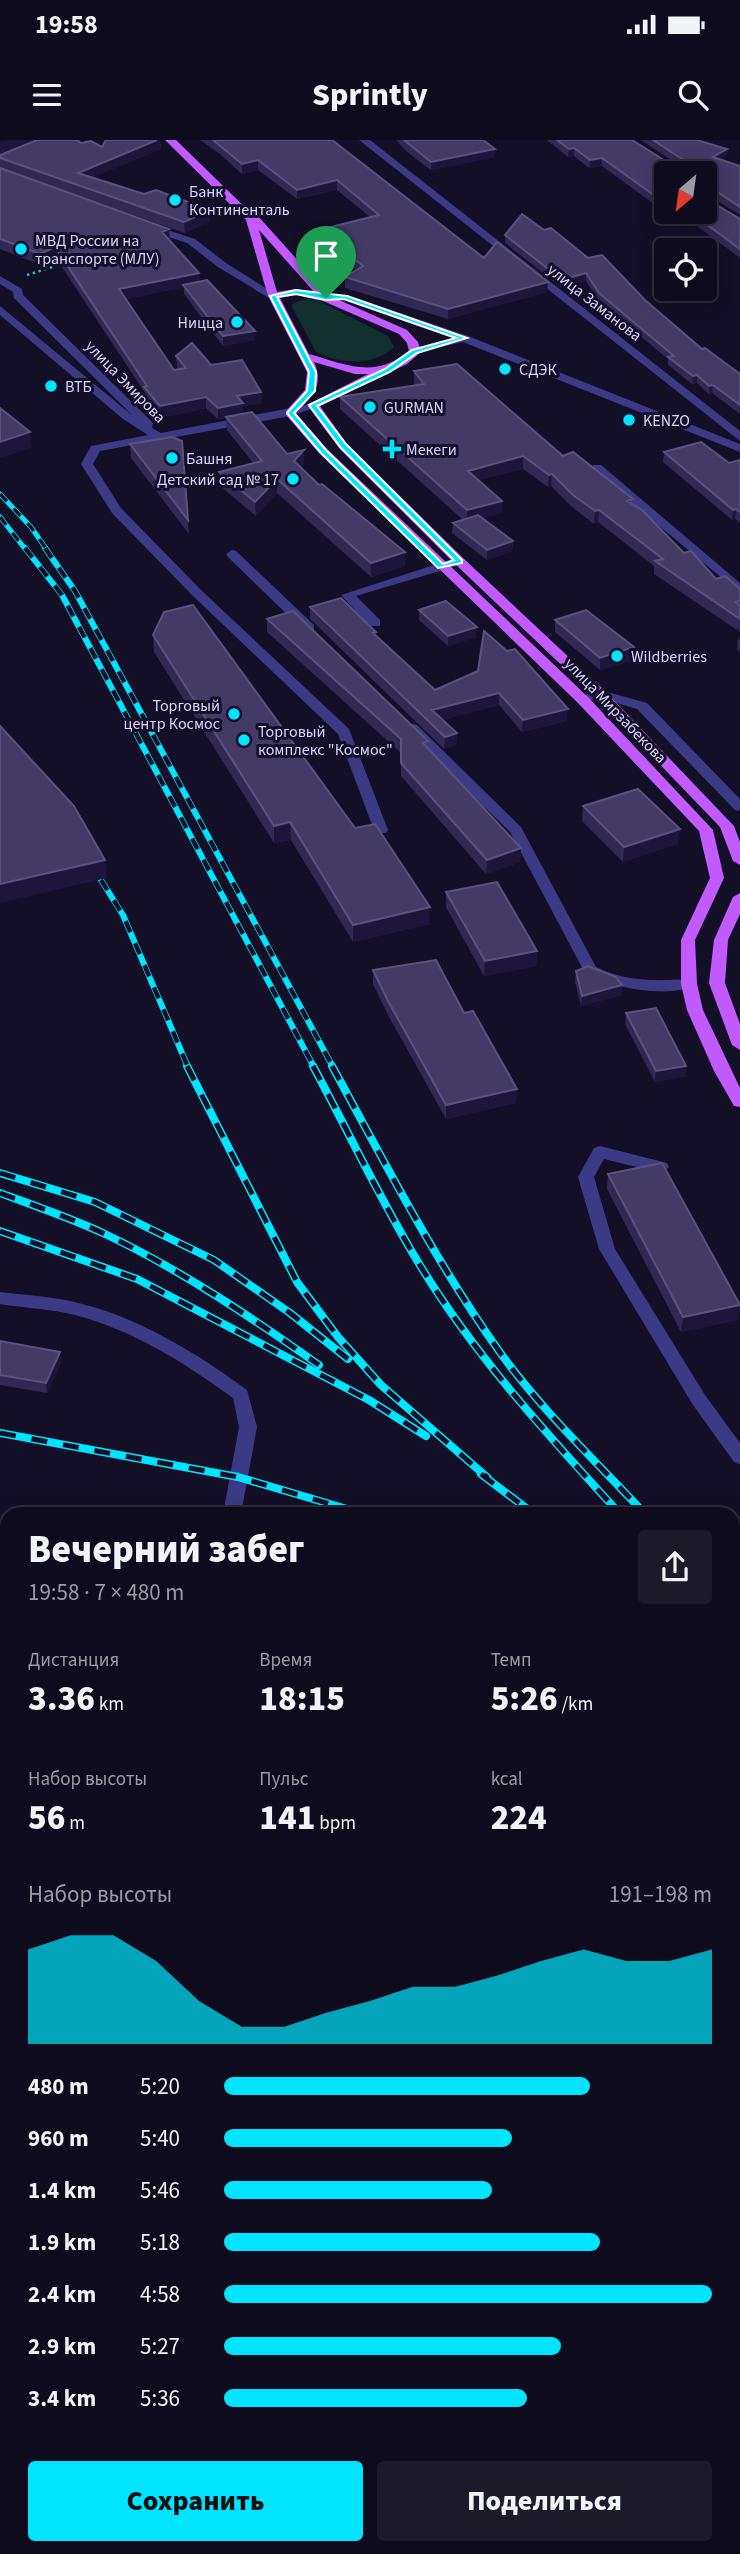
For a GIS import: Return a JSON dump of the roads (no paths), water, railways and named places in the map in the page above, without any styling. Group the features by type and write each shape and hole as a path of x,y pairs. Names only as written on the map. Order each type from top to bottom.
{"main road":[{"path":"170,140 251,219 273,296 313,372 311,391 290,413"},
{"path":"176,140 254,219 326,298"},
{"path":"273,296 296,292 326,298 402,332 412,342 415,352 388,371 313,405"},
{"path":"307,357 355,371 388,371"},
{"name":"улица Мирзабекова","path":"313,405 343,446 459,561 600,694 727,826 740,861"},
{"name":"улица Мирзабекова","path":"290,413 323,451 582,699 706,831 717,878 688,940 689,984 695,1010 722,1072 740,1102"},
{"path":"740,897 721,940 717,983 740,1045"}],"street":[{"name":"улица Заманова","path":"364,140 740,437"},
{"path":"141,224 191,241 222,265 273,296"},
{"name":"улица Эмирова","path":"2,280 18,291 18,296 139,412 158,436"},
{"name":"улица Эмирова","path":"18,296 0,307 127,418 158,436"},
{"path":"326,298 344,297 464,338 740,448"},
{"path":"415,352 464,338"},
{"path":"313,405 290,413 94,448 87,464 116,510 196,592 344,732 381,830"},
{"path":"597,468 740,589"},
{"path":"232,554 321,640"},
{"path":"375,623 347,595 459,561"},
{"path":"582,699 600,694 642,706 740,807"},
{"path":"399,716 516,830 590,970 607,979 643,987 689,984"},
{"path":"661,1167 600,1152 586,1177 607,1249 699,1400 740,1457"},
{"path":"0,1298 78,1310 145,1334 195,1361 241,1395 248,1427 233,1507"}],"railway":[{"path":"0,494 31,527 47,550"},
{"path":"0,517 26,550"},
{"path":"25,548 62,595 314,1067"},
{"path":"45,548 75,591 333,1067"},
{"path":"101,880 123,915 188,1067"},
{"path":"187,1066 297,1282 338,1337 381,1385 488,1478"},
{"path":"313,1066 390,1214 440,1296 487,1362 614,1507"},
{"path":"332,1066 432,1247 499,1351 551,1415 638,1507"},
{"path":"0,1173 95,1202 214,1260 290,1313 348,1359"},
{"path":"0,1193 92,1228 161,1263 241,1312 319,1365"},
{"path":"0,1231 137,1279 369,1400 426,1436"},
{"path":"0,1433 238,1477 340,1507"},
{"path":"481,1474 525,1507"}],"place":[{"name":"Банк Континенталь","path":"175,200"},
{"name":"МВД России на транспорте (МЛУ)","path":"21,249"},
{"name":"Ницца","path":"237,322"},
{"name":"СДЭК","path":"505,369"},
{"name":"ВТБ","path":"51,386"},
{"name":"GURMAN","path":"370,407"},
{"name":"KENZO","path":"629,420"},
{"name":"Мекеги","path":"392,449"},
{"name":"Башня","path":"172,458"},
{"name":"Детский сад № 17","path":"293,479"},
{"name":"Wildberries","path":"617,656"},
{"name":"Торговый центр Космос","path":"234,714"},
{"name":"Торговый комплекс \"Космос\"","path":"244,740"}]}
